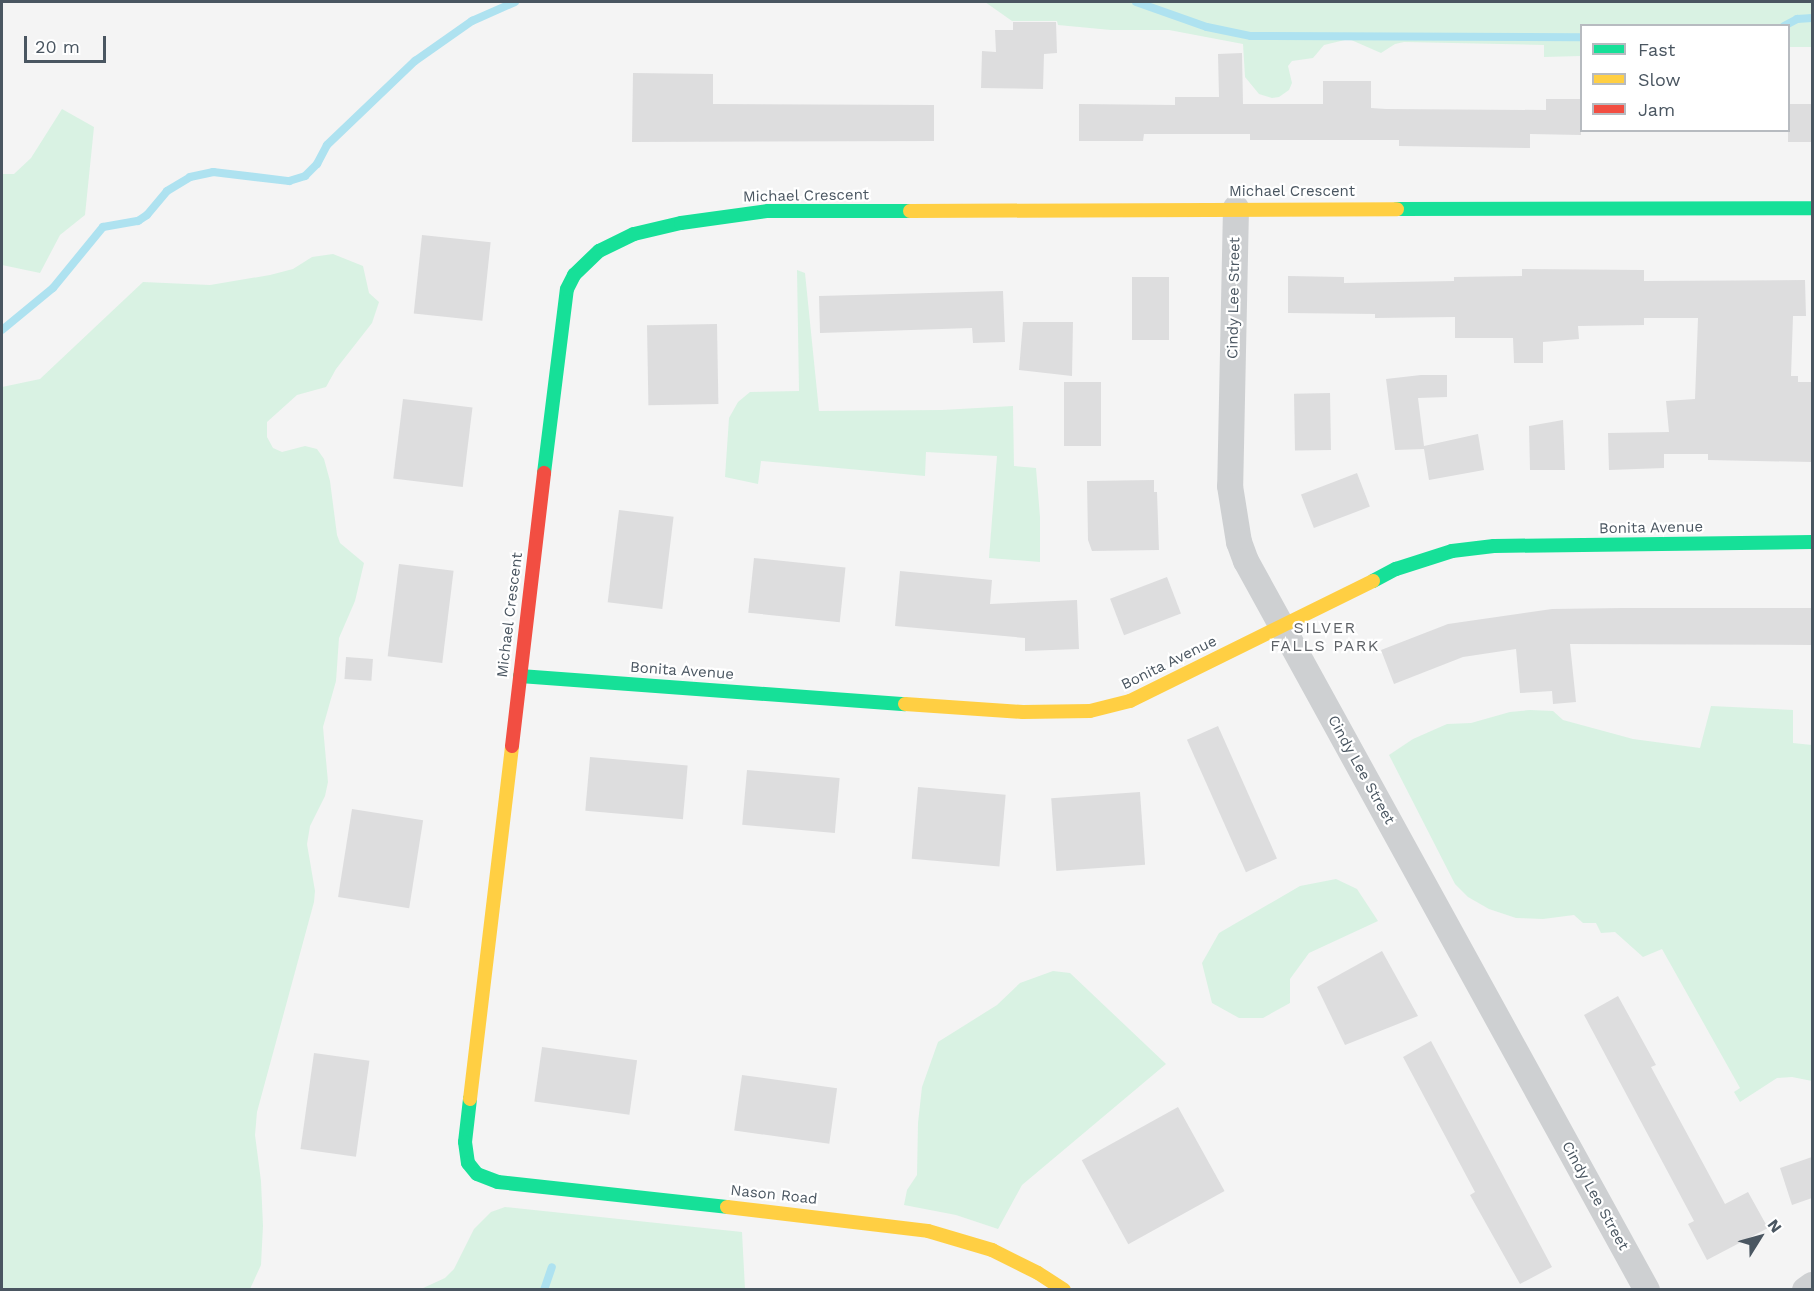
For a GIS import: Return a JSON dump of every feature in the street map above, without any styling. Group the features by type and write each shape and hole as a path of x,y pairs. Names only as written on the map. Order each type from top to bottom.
{"street":[{"name":"Michael Crescent","path":"471,1168 466,1157 465,1142 563,311 567,289 574,275 599,251 633,234 681,223 758,212 1236,208 1812,208"},
{"name":"Cindy Lee Street","path":"1236,208 1232,509 1239,542 1246,561 1647,1290"},
{"name":"Bonita Avenue","path":"520,676 1023,712 1080,711 1130,702 1404,565 1452,550 1494,546 1812,542"},
{"name":"Nason Road","path":"471,1168 483,1177 498,1182 901,1226 928,1231 992,1250 1038,1273 1064,1290"},
{"path":"1805,1290 1812,1285"}],"green space":[{"path":"985,2 1812,2 1812,47 1790,47 1790,24 1580,24 1580,56 1544,57 1544,45 1404,42 1395,44 1381,53 1349,39 1324,45 1313,58 1292,61 1288,66 1292,83 1289,90 1279,97 1272,98 1259,94 1245,77 1243,44 1169,30 1111,30 1058,25 1057,21 1012,21"},
{"path":"62,109 94,127 85,215 60,235 40,273 2,265 2,174 14,174 31,158"},
{"path":"333,254 363,266 369,293 379,302 372,323 336,369 326,387 297,395 267,422 267,437 273,448 282,452 305,446 317,449 324,459 340,543 364,563 355,601 339,638 336,681 323,727 328,782 325,796 310,826 307,844 315,891 314,902 257,1112 255,1135 261,1181 263,1226 261,1265 250,1289 2,1289 2,387 40,379 143,282 210,285 270,275 293,269 312,257"},
{"path":"797,270 805,273 819,411 942,410 1013,406 1014,466 1036,468 1040,517 1040,562 989,558 997,456 926,452 925,476 761,461 758,484 725,477 729,418 738,402 750,392 799,391"},
{"path":"1711,706 1793,710 1793,743 1812,745 1812,1081 1792,1077 1777,1078 1740,1102 1734,1092 1740,1088 1662,949 1643,957 1615,932 1601,933 1596,923 1583,923 1574,915 1543,919 1516,918 1489,909 1468,897 1455,884 1389,755 1413,739 1447,724 1471,723 1510,712 1530,710 1553,711 1563,720 1633,739 1700,748"},
{"path":"1336,879 1357,889 1378,921 1309,953 1290,979 1290,1003 1263,1018 1239,1018 1212,1003 1202,963 1219,933 1300,886"},
{"path":"1053,971 1070,973 1166,1064 1022,1185 998,1229 956,1215 904,1205 907,1190 917,1175 918,1123 922,1087 938,1042 997,1005 1020,983"},
{"path":"505,1207 742,1232 745,1289 421,1289 445,1278 454,1269 474,1229 491,1212"}],"building":[{"path":"1013,22 1056,22 1057,53 1044,54 1043,89 981,88 982,51 996,52 995,30 1013,30"},
{"path":"1242,53 1243,104 1323,104 1323,81 1371,81 1371,108 1546,110 1546,99 1580,99 1581,135 1530,134 1530,148 1399,146 1399,140 1250,140 1250,134 1144,134 1143,141 1079,141 1079,104 1175,105 1175,97 1219,97 1218,54"},
{"path":"633,73 713,74 713,104 934,105 934,141 632,142"},
{"path":"1790,104 1812,104 1812,142 1788,142"},
{"path":"422,235 491,242 482,321 414,314"},
{"path":"1522,269 1644,270 1644,281 1805,280 1806,316 1793,316 1791,376 1798,376 1798,382 1812,382 1812,462 1708,460 1708,454 1664,454 1664,468 1609,470 1608,433 1669,432 1666,401 1695,399 1698,318 1644,318 1644,325 1578,326 1579,339 1543,342 1543,363 1514,363 1513,338 1455,338 1455,317 1375,318 1375,314 1288,313 1288,276 1344,277 1344,283 1454,281 1454,277 1522,276"},
{"path":"1132,277 1169,277 1169,340 1132,340"},
{"path":"1003,291 1005,342 973,343 972,328 820,333 819,296"},
{"path":"1023,322 1073,322 1072,376 1019,370"},
{"path":"717,324 718,404 648,405 647,325"},
{"path":"1447,375 1447,397 1418,398 1424,446 1478,434 1484,470 1429,480 1424,449 1395,450 1386,379"},
{"path":"1064,382 1101,382 1101,446 1064,446"},
{"path":"1330,393 1331,450 1295,451 1294,394"},
{"path":"403,399 472,408 463,487 393,478"},
{"path":"1563,420 1565,470 1530,470 1529,426"},
{"path":"1357,473 1370,507 1314,528 1301,495"},
{"path":"1154,480 1154,492 1157,492 1159,550 1092,551 1088,540 1087,481"},
{"path":"619,510 674,517 662,609 608,602"},
{"path":"754,558 845,568 840,622 748,613"},
{"path":"399,564 454,571 442,663 388,656"},
{"path":"900,571 992,580 990,604 1077,600 1079,649 1025,651 1025,638 895,626"},
{"path":"1167,577 1181,613 1124,635 1110,599"},
{"path":"1812,608 1812,645 1570,644 1576,702 1553,704 1552,691 1520,693 1516,649 1463,657 1394,684 1381,650 1448,624 1552,609"},
{"path":"346,657 373,659 371,681 344,679"},
{"path":"1218,726 1277,858 1246,872 1187,740"},
{"path":"590,757 688,766 683,819 585,811"},
{"path":"747,770 840,778 835,833 742,825"},
{"path":"918,787 1006,795 999,866 912,859"},
{"path":"1140,792 1145,865 1056,871 1051,798"},
{"path":"352,809 423,820 409,908 338,897"},
{"path":"1382,951 1418,1016 1345,1045 1317,987"},
{"path":"1618,996 1656,1065 1651,1067 1725,1204 1748,1192 1768,1228 1707,1260 1688,1224 1694,1221 1584,1015"},
{"path":"1431,1041 1552,1267 1520,1284 1470,1195 1475,1192 1403,1057"},
{"path":"542,1047 637,1060 629,1115 534,1101"},
{"path":"314,1053 369,1061 356,1157 301,1149"},
{"path":"742,1075 837,1088 829,1144 734,1130"},
{"path":"1178,1107 1225,1191 1128,1244 1082,1160"},
{"path":"1812,1157 1812,1198 1792,1205 1780,1168"}],"waterway":[{"path":"2,330 53,288 103,227 138,221 147,215 167,191 190,177 213,172 289,181 305,176 317,164 327,145 415,61 472,21 515,2"},
{"path":"1136,2 1207,27 1251,36 1580,37"},
{"path":"1788,24 1797,19 1812,18"},
{"path":"544,1290 552,1267"}],"traffic: fast":[{"path":"1397,209 1812,208"},
{"path":"544,473 567,289 574,275 599,251 634,234 681,223 768,211 910,211"},
{"path":"1373,581 1396,569 1452,551 1494,546 1812,542"},
{"path":"520,676 905,704"},
{"path":"470,1099 465,1142 468,1163 477,1174 498,1182 727,1207"}],"traffic: slow":[{"path":"910,211 1397,209"},
{"path":"905,704 1023,712 1090,711 1130,701 1373,581"},
{"path":"470,1099 512,746"},
{"path":"727,1207 928,1231 992,1250 1038,1273 1064,1290"}],"traffic: jam":[{"path":"512,746 544,473"}],"district":[{"name":"SILVER FALLS PARK","path":"1325,637"}]}
